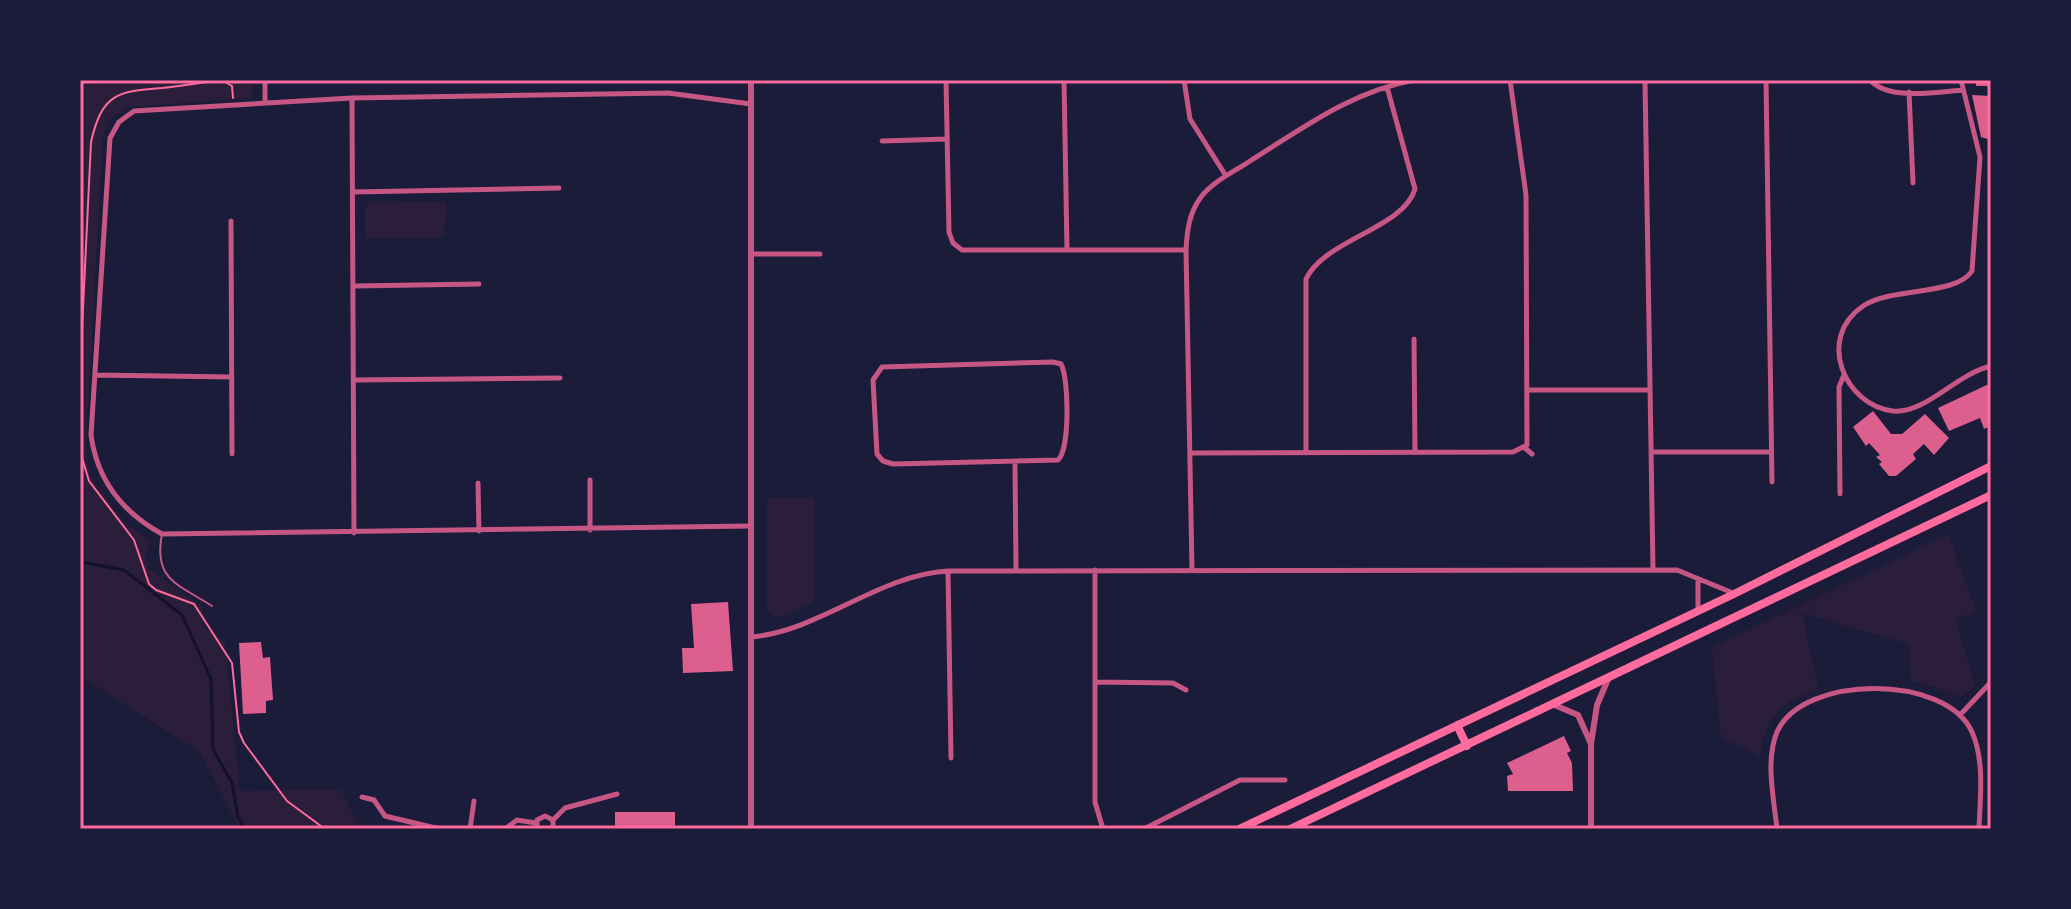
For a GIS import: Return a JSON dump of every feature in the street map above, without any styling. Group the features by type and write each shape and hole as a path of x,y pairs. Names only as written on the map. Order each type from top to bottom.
{"highway":[{"path":"1239,829 1734,594 1991,466"},
{"path":"1290,829 1302,826 1991,495"},
{"path":"1457,725 1467,746"}],"street":[{"path":"265,80 265,103"},
{"path":"751,80 751,829"},
{"path":"946,80 949,232 957,247 975,252 1186,250"},
{"path":"1064,80 1067,250"},
{"path":"1184,80 1190,119 1226,176"},
{"path":"1192,570 1186,250 1194,209 1208,190 1226,176 1326,113 1387,87 1415,80"},
{"path":"1190,453 1513,452 1525,448 1530,436 1526,195 1510,80"},
{"path":"1645,80 1653,570"},
{"path":"1766,80 1772,482"},
{"path":"1870,80 1886,90 1963,90"},
{"path":"1961,80 1980,157 1972,271 1958,284 1889,295 1860,308 1840,334 1839,356 1844,375 1876,405 1898,411 1919,406 1962,376 1991,366"},
{"path":"1306,452 1306,279 1320,261 1405,206 1415,189 1387,87"},
{"path":"1909,92 1913,183"},
{"path":"751,104 734,105 668,93 352,98 134,111 119,122 110,138 91,435 94,458 103,478 134,517 162,534 752,526"},
{"path":"352,98 354,533"},
{"path":"882,141 947,139"},
{"path":"353,192 559,188"},
{"path":"231,221 232,454"},
{"path":"751,254 820,254"},
{"path":"354,286 479,284"},
{"path":"1414,339 1415,452"},
{"path":"891,364 1061,364 1065,376 1064,454 1050,463 1015,464 883,461 874,444 876,372 891,364"},
{"path":"95,375 232,377"},
{"path":"1840,494 1839,387 1844,375"},
{"path":"354,380 560,378"},
{"path":"1529,390 1650,390"},
{"path":"1525,448 1532,454"},
{"path":"1651,452 1770,452"},
{"path":"1015,464 1016,569"},
{"path":"590,480 590,530"},
{"path":"478,483 479,531"},
{"path":"1095,570 1095,802 1103,829"},
{"path":"752,637 789,631 910,577 948,571 1677,570 1734,594"},
{"path":"948,571 951,758"},
{"path":"1698,578 1698,611"},
{"path":"1591,829 1591,744 1597,705 1609,677"},
{"path":"1095,682 1173,683 1186,690"},
{"path":"1960,715 1991,682"},
{"path":"1777,829 1771,757 1777,734 1796,707 1833,693 1902,691 1938,699 1960,715 1971,731 1977,750 1979,829"},
{"path":"1552,704 1578,715 1591,744"},
{"path":"1144,829 1240,780 1285,780"},
{"path":"553,829 553,820 565,808 617,794"},
{"path":"362,797 370,797 385,816 440,829"},
{"path":"470,829 474,801"},
{"path":"505,829 517,820 536,826 545,816 553,820"}],"lane":[{"path":"162,534 158,552 164,575 212,606"}],"path":[{"path":"222,80 232,86 233,103"},
{"path":"80,220 87,221 80,371"},
{"path":"80,451 89,481 134,540 149,584 156,590 194,604 232,663 239,732 251,753 287,801 325,829"}],"shaded area":[{"path":"80,80 253,80 252,98 129,107 112,117 103,135 86,446 91,478 125,523 150,541 146,552 148,568 202,606 204,627 225,642 240,791 341,789 360,829 240,829 200,752 80,676"},
{"path":"446,202 444,238 365,239 365,208 369,203"},
{"path":"767,498 814,498 814,602 775,619 767,609"},
{"path":"1949,534 1976,612 1955,619 1975,684 1964,696 1911,682 1909,644 1802,613 1818,688 1777,712 1766,730 1760,756 1721,738 1712,648"}],"building":[{"path":"1976,80 1991,80 1991,86 1976,86"},
{"path":"1972,95 1991,96 1991,140 1981,137"},
{"path":"1991,383 1991,426 1984,429 1980,418 1949,431 1938,408"},
{"path":"1873,411 1891,434 1902,434 1925,414 1949,438 1934,455 1924,444 1913,454 1916,459 1896,476 1889,476 1876,457 1880,455 1869,443 1866,446 1853,427"},
{"path":"728,602 733,671 683,673 682,648 694,648 691,604"},
{"path":"261,642 263,658 270,657 273,700 266,701 266,713 243,714 239,643"},
{"path":"1564,736 1571,751 1567,753 1572,763 1573,791 1508,791 1507,776 1513,774 1507,763"},
{"path":"615,812 675,812 675,829 615,829"}],"waterway":[{"path":"80,562 124,570 182,615 211,679 213,749 232,783 238,817 245,829"}]}
